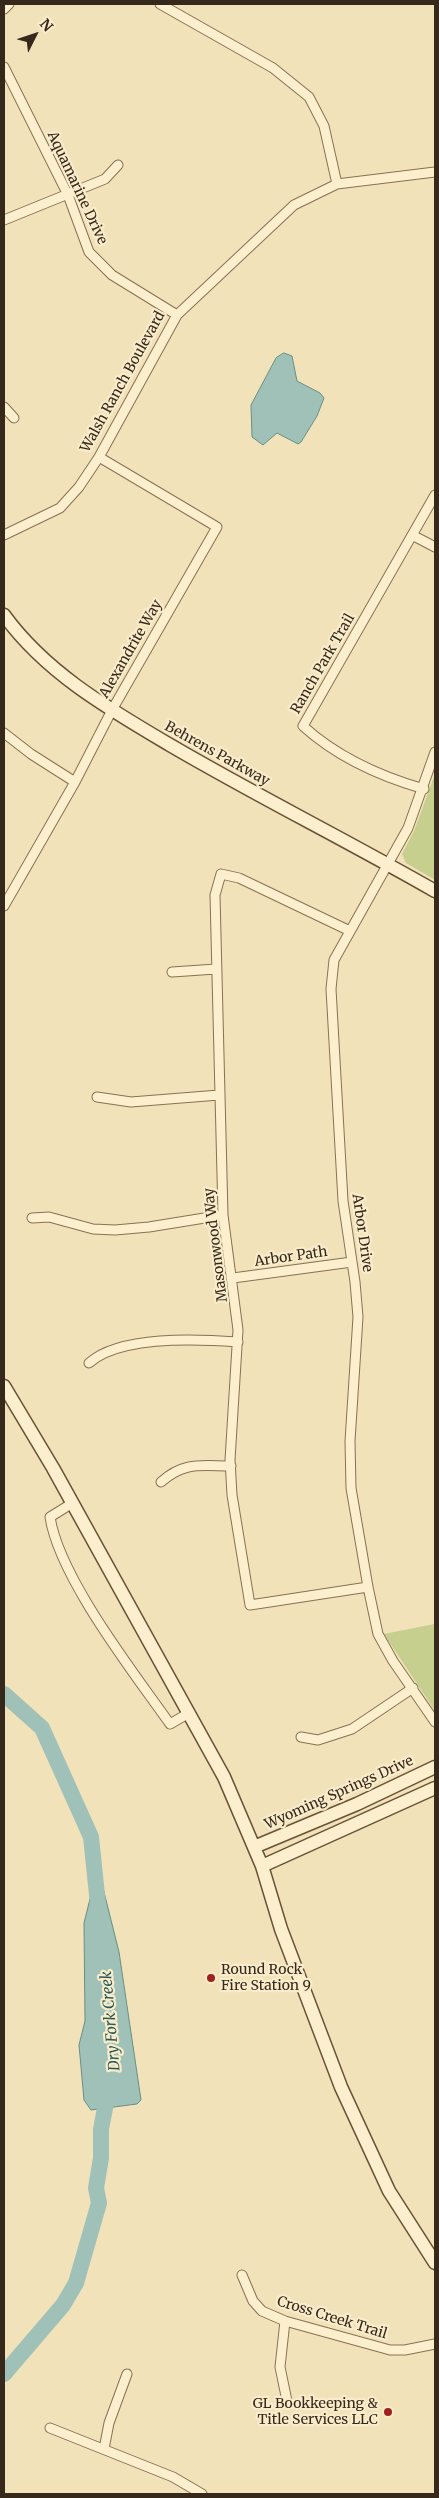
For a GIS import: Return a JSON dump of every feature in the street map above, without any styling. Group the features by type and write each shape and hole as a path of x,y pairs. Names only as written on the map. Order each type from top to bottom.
{"main road":[{"name":"Behrens Parkway","path":"4,616 16,633 59,673 112,710 212,770 435,891"},
{"path":"4,1386 53,1468 224,1777 262,1866 312,2016 344,2095 389,2191 435,2263"},
{"name":"Wyoming Springs Drive","path":"254,1847 357,1804 435,1767"},
{"path":"262,1866 435,1788"}],"street":[{"path":"4,8 9,4"},
{"path":"160,4 273,68 309,97 324,126 337,184"},
{"name":"Aquamarine Drive","path":"4,67 68,196 89,252 112,275 177,315"},
{"path":"4,220 68,196 105,179 118,165"},
{"name":"Walsh Ranch Boulevard","path":"4,535 60,508 80,487 177,315 294,205 337,184 435,172"},
{"path":"4,407 14,418"},
{"name":"Alexandrite Way","path":"4,906 75,782 112,710 217,527 98,457"},
{"name":"Ranch Park Trail","path":"424,789 385,777 324,745 303,726 435,496"},
{"path":"412,535 435,547"},
{"path":"4,733 31,754 75,782"},
{"name":"Arbor Drive","path":"435,752 424,789 408,828 334,960 331,988 342,1202 352,1262 358,1317 350,1467 368,1587 378,1634 435,1722"},
{"name":"Masonwood Way","path":"350,930 239,878 221,874 215,895 223,1215 238,1315 231,1466 232,1495 250,1605 368,1587"},
{"path":"172,972 216,969"},
{"path":"97,1097 131,1102 220,1095"},
{"path":"32,1218 49,1217 93,1229 114,1230 149,1227 223,1215"},
{"name":"Arbor Path","path":"233,1278 352,1262"},
{"path":"89,1363 107,1350 124,1346 190,1339 238,1342"},
{"path":"161,1482 179,1468 188,1466 231,1466"},
{"path":"72,1504 50,1517 52,1531 75,1581 121,1654 170,1724 189,1713"},
{"path":"301,1737 318,1740 352,1729 413,1688"},
{"name":"Cross Creek Trail","path":"242,2275 258,2308 285,2321 390,2350 405,2350 435,2344"},
{"path":"285,2321 280,2367 287,2401"},
{"path":"104,2449 109,2423 127,2374"},
{"path":"50,2428 173,2477 186,2490 202,2494"}],"green space":[{"path":"435,774 435,880 406,863 402,854 414,831"},
{"path":"434,1624 435,1630 435,1711 384,1634"}],"water":[{"path":"284,353 292,356 297,381 320,393 324,398 317,416 301,442 298,444 277,433 263,445 252,437 251,405 276,358"},
{"path":"103,1888 119,1952 141,2100 137,2104 91,2110 84,2100 79,2045 85,2021 84,1923 90,1899"}],"waterway":[{"name":"Dry Fork Creek","path":"4,1694 42,1728 91,1837 99,1914"},
{"name":"Dry Fork Creek","path":"4,2374 63,2305 76,2283 99,2203 96,2188 101,2158 101,2129 106,2103 112,2089"}],"place":[{"name":"Round Rock Fire Station 9","path":"211,1978"},
{"name":"GL Bookkeeping & Title Services LLC","path":"388,2412"}]}
